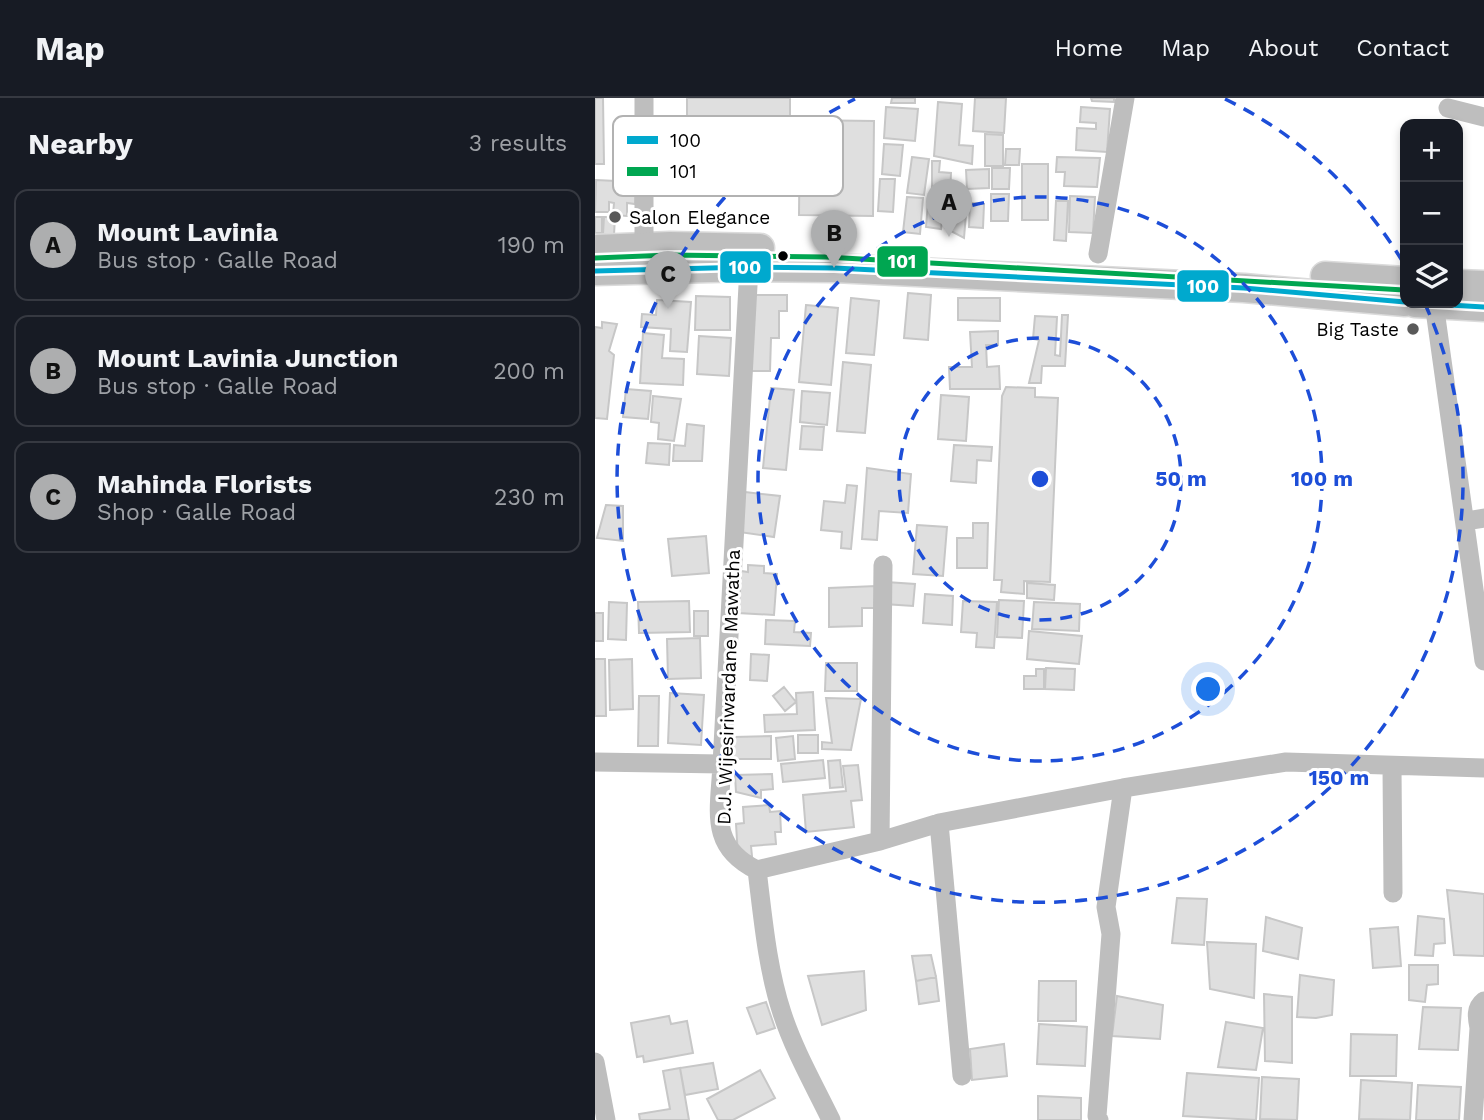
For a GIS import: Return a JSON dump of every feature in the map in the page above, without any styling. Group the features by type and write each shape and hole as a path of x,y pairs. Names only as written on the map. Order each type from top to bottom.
{"highway":[{"path":"595,271 644,258 825,248 1258,271 1400,282"},
{"path":"595,249 644,258 749,267 834,268 1244,288 1400,302"},
{"path":"1463,284 1484,285"},
{"path":"1463,306 1484,307"}],"street":[{"path":"644,98 644,116"},
{"path":"1098,254 1125,98"},
{"path":"1447,110 1484,117"},
{"path":"644,196 644,258"},
{"name":"D.J. Wijesiriwardane Mawatha","path":"749,267 722,764 721,832 730,852 757,870"},
{"path":"1429,308 1475,519 1484,661"},
{"path":"880,841 883,565"},
{"path":"595,762 722,764"},
{"path":"831,1120 799,1056 782,1013 770,965 757,870 880,841 939,822 1123,788 1286,762 1484,768"},
{"path":"1392,767 1393,892"},
{"path":"1099,1120 1097,1116 1111,934 1106,906 1123,788"},
{"path":"939,822 962,1076"},
{"path":"1473,1120 1479,1028 1476,1014 1479,1004 1484,1001"},
{"path":"595,1062 606,1120"}],"building":[{"path":"595,98 603,98 604,164 595,164"},
{"path":"687,98 790,98 790,116 687,116"},
{"path":"892,98 915,98 915,103 891,103"},
{"path":"975,98 1006,98 1004,133 973,131"},
{"path":"1091,98 1114,98 1114,102 1092,101"},
{"path":"938,102 962,104 959,145 973,146 972,164 934,156"},
{"path":"886,107 918,109 915,141 884,138"},
{"path":"1081,107 1110,109 1107,152 1076,150 1077,128 1096,129 1096,123 1080,122"},
{"path":"843,121 874,121 873,216 799,215 799,196 843,196"},
{"path":"985,134 1003,135 1003,166 985,166"},
{"path":"884,144 903,145 900,176 882,174"},
{"path":"1006,149 1020,149 1019,165 1005,165"},
{"path":"912,157 929,159 924,195 907,193"},
{"path":"1057,157 1100,158 1097,187 1064,186 1065,172 1056,172"},
{"path":"932,161 940,161 939,172 951,173 950,195 945,202 932,201"},
{"path":"1022,164 1048,164 1048,220 1022,220"},
{"path":"992,168 1010,168 1009,189 992,189"},
{"path":"989,169 989,188 967,189 966,170"},
{"path":"880,179 895,179 893,212 878,211"},
{"path":"596,180 613,181 613,196 635,196 635,204 627,203 627,216 613,215 614,203 609,202 609,212 595,212"},
{"path":"991,194 1009,194 1008,221 991,221"},
{"path":"1070,196 1095,197 1093,233 1069,232"},
{"path":"907,197 923,198 920,234 903,232"},
{"path":"1056,201 1068,201 1066,241 1054,240"},
{"path":"928,202 944,204 941,229 926,227"},
{"path":"945,202 967,202 964,238 945,228"},
{"path":"970,203 984,204 983,228 969,227"},
{"path":"595,217 602,217 602,233 595,233"},
{"path":"604,217 615,217 614,235 603,234"},
{"path":"908,293 931,295 928,340 904,338"},
{"path":"753,295 787,295 787,311 779,311 779,338 771,338 770,371 751,371"},
{"path":"696,296 730,297 730,330 695,330"},
{"path":"851,298 879,301 874,355 846,353"},
{"path":"958,298 1000,298 1000,321 958,320"},
{"path":"657,300 691,302 687,352 670,351 671,329 641,327 642,314 656,315"},
{"path":"806,305 838,308 831,385 799,382"},
{"path":"1062,315 1068,315 1065,366 1042,366 1041,383 1029,383 1039,340 1033,339 1035,316 1057,317 1055,355 1060,356"},
{"path":"602,322 617,324 609,351 614,355 607,419 595,418 595,327 602,328"},
{"path":"998,331 998,345 986,345 987,367 999,366 1000,389 950,389 949,367 972,367 970,332"},
{"path":"643,333 664,335 662,358 684,359 683,385 640,383"},
{"path":"699,336 731,338 729,376 697,374"},
{"path":"843,362 871,365 865,433 837,431"},
{"path":"1006,387 1035,388 1035,397 1058,398 1050,582 1024,581 1024,594 1001,592 1002,580 994,580 1002,396"},
{"path":"771,388 794,390 786,470 763,468"},
{"path":"626,389 651,391 648,419 623,417"},
{"path":"802,391 830,393 827,425 800,422"},
{"path":"941,395 969,397 966,441 938,439"},
{"path":"653,396 681,399 674,441 658,439 659,423 651,422"},
{"path":"687,424 704,426 702,461 673,461 674,445 685,446"},
{"path":"802,426 824,427 822,450 800,449"},
{"path":"648,443 670,444 669,465 646,463"},
{"path":"954,445 992,447 991,461 977,460 976,483 951,481"},
{"path":"867,468 911,474 908,513 879,511 877,540 862,539"},
{"path":"847,485 857,486 851,549 841,548 842,532 821,530 824,501 845,503"},
{"path":"745,492 780,496 774,537 739,532"},
{"path":"606,505 623,506 623,541 597,538"},
{"path":"973,523 988,523 987,568 957,568 957,538 973,538"},
{"path":"917,525 947,527 943,576 913,574"},
{"path":"706,536 709,573 672,576 668,539"},
{"path":"748,565 764,566 764,573 777,574 774,615 738,613 741,571 748,572"},
{"path":"886,582 915,584 913,606 884,604"},
{"path":"1027,583 1055,585 1054,600 1027,598"},
{"path":"876,586 876,608 862,608 862,626 829,627 829,588"},
{"path":"925,594 953,596 952,625 923,623"},
{"path":"999,600 1024,601 1022,638 997,637"},
{"path":"689,601 690,632 639,633 638,602"},
{"path":"963,601 997,602 994,648 976,647 977,633 961,632"},
{"path":"609,602 627,603 626,640 608,639"},
{"path":"1034,602 1080,604 1079,631 1032,629"},
{"path":"694,611 708,611 708,636 694,636"},
{"path":"595,613 603,613 603,641 595,641"},
{"path":"766,620 795,621 794,632 811,633 810,646 765,644"},
{"path":"1029,631 1082,636 1079,664 1027,659"},
{"path":"700,638 701,678 668,679 667,639"},
{"path":"751,654 769,655 767,681 750,680"},
{"path":"595,659 605,659 606,716 595,716"},
{"path":"632,659 633,709 610,710 609,660"},
{"path":"826,663 857,663 857,691 825,691"},
{"path":"1046,668 1075,669 1074,690 1045,689"},
{"path":"1036,669 1044,669 1044,689 1024,689 1024,676 1036,676"},
{"path":"784,687 796,702 785,711 773,696"},
{"path":"813,692 815,730 765,732 764,715 797,714 796,693"},
{"path":"670,693 704,695 701,745 668,743"},
{"path":"639,696 659,696 658,746 638,746"},
{"path":"826,698 861,699 851,750 822,749 822,742 832,743"},
{"path":"798,735 818,735 818,753 798,753"},
{"path":"771,736 771,759 734,759 734,737"},
{"path":"793,736 795,759 778,761 776,738"},
{"path":"823,760 825,778 783,782 781,764"},
{"path":"840,760 843,787 830,788 828,761"},
{"path":"858,765 862,800 851,801 854,827 806,832 803,795 846,791 843,766"},
{"path":"772,774 773,789 761,790 761,798 736,792 735,775"},
{"path":"769,805 770,812 780,811 781,832 775,832 776,844 751,846 752,856 738,857 736,824 744,823 743,807"},
{"path":"1447,890 1484,894 1484,956 1454,955"},
{"path":"1177,898 1207,899 1204,945 1172,943"},
{"path":"1418,916 1444,919 1445,943 1434,944 1433,956 1415,955"},
{"path":"1266,917 1302,928 1298,959 1263,951"},
{"path":"1398,927 1401,966 1373,968 1370,929"},
{"path":"1207,942 1256,944 1254,998 1210,989"},
{"path":"931,955 936,977 916,981 912,956"},
{"path":"1409,965 1438,965 1438,984 1427,985 1425,1002 1409,1000"},
{"path":"864,971 866,1010 822,1025 808,976"},
{"path":"1300,975 1334,980 1332,1015 1297,1017"},
{"path":"936,977 939,1001 919,1004 916,981"},
{"path":"1039,981 1076,981 1076,1021 1038,1021"},
{"path":"1264,994 1292,997 1292,1063 1265,1061"},
{"path":"1117,996 1163,1005 1160,1039 1112,1036"},
{"path":"766,1002 775,1028 757,1034 747,1008"},
{"path":"1423,1007 1461,1008 1458,1050 1419,1049"},
{"path":"669,1016 671,1024 687,1021 693,1053 644,1062 643,1056 637,1057 631,1023"},
{"path":"1226,1022 1263,1028 1256,1070 1218,1067"},
{"path":"1039,1024 1087,1027 1085,1066 1037,1064"},
{"path":"1351,1034 1397,1035 1396,1076 1350,1076"},
{"path":"1004,1044 1007,1076 972,1080 970,1049"},
{"path":"713,1063 718,1089 685,1095 680,1068"},
{"path":"680,1068 689,1120 640,1120 639,1114 670,1109 663,1071"},
{"path":"760,1070 775,1098 733,1120 718,1120 707,1099"},
{"path":"1187,1073 1259,1078 1256,1120 1183,1116"},
{"path":"1262,1077 1299,1079 1297,1120 1260,1119"},
{"path":"1361,1080 1412,1083 1410,1120 1359,1119"},
{"path":"1418,1085 1461,1087 1459,1120 1416,1120"},
{"path":"1038,1096 1081,1098 1081,1120 1038,1120"}],"transit line":[{"name":"101","path":"595,258 670,255 826,257 1400,290"},
{"name":"100","path":"595,271 834,268 1244,288 1400,302"},
{"name":"100","path":"1463,306 1484,307"}],"place":[{"name":"Salon Elegance","path":"615,217"},
{"name":"Mount Lavinia","path":"949,237"},
{"name":"Mount Lavinia Junction","path":"834,268"},
{"name":"Mahinda Florists","path":"668,309"},
{"name":"Big Taste","path":"1413,329"}]}
